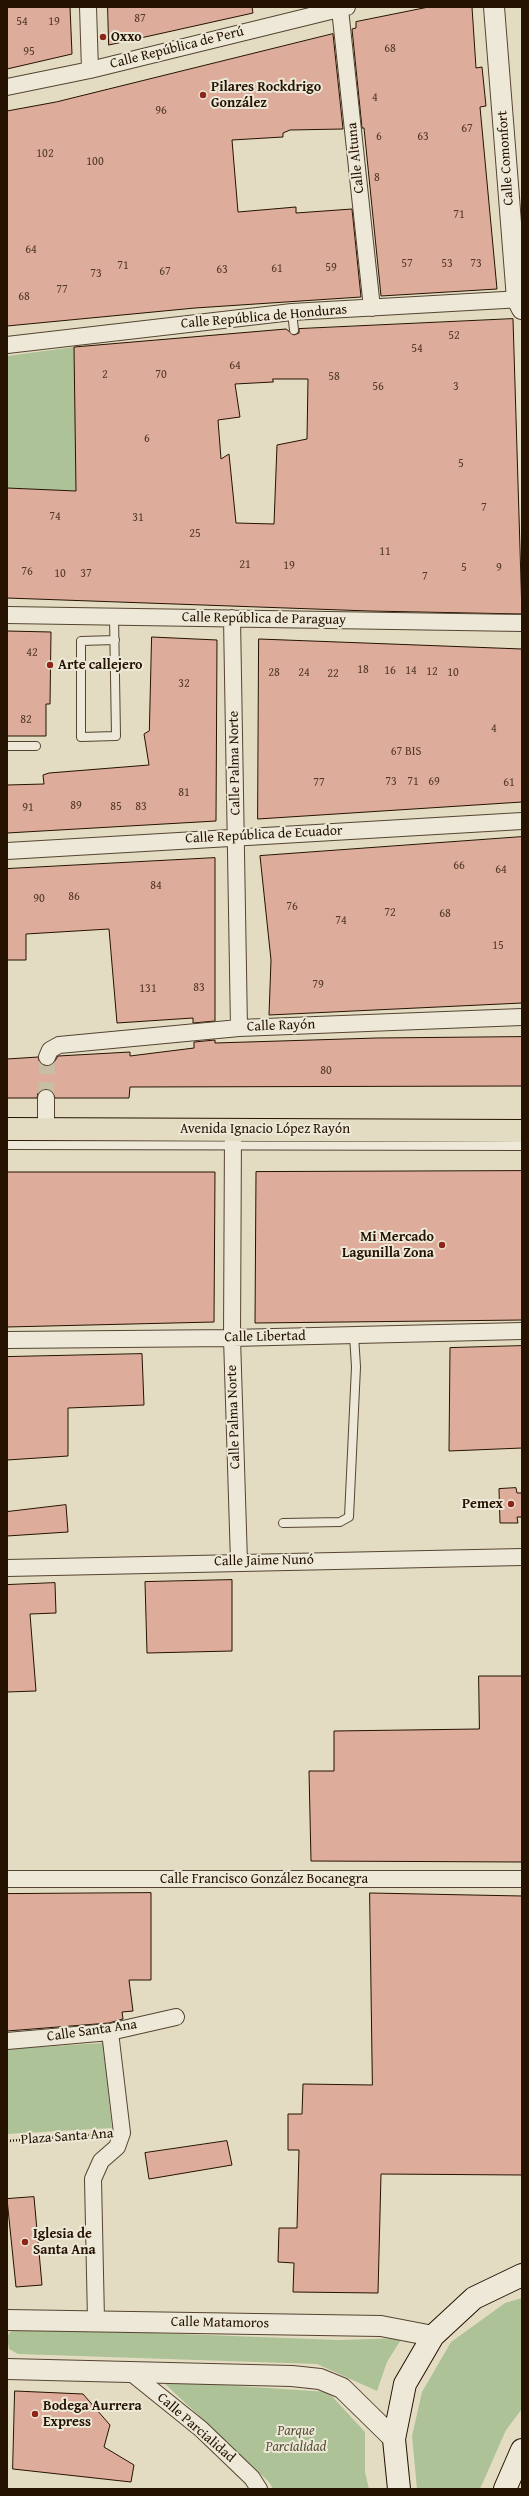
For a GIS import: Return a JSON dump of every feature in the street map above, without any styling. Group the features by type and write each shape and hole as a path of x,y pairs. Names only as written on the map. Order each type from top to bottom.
{"main road":[{"name":"Avenida Ignacio López Rayón","path":"7,1129 46,1129 233,1137 522,1131"},
{"path":"399,2489 394,2439 405,2384 433,2336 474,2298 522,2275"},
{"path":"505,2489 522,2450"}],"street":[{"path":"88,7 90,70"},
{"name":"Calle Comonfort","path":"494,7 520,302"},
{"name":"Calle República de Perú","path":"7,87 90,70 344,8"},
{"name":"Calle Altuna","path":"344,8 372,308"},
{"name":"Calle República de Honduras","path":"7,345 292,312 520,302"},
{"name":"Calle República de Paraguay","path":"7,614 522,623"},
{"name":"Calle Palma Norte","path":"232,618 240,1028"},
{"name":"Calle República de Ecuador","path":"7,850 522,821"},
{"name":"Calle Rayón","path":"47,1057 50,1050 59,1045 240,1028 522,1018"},
{"path":"46,1098 46,1129"},
{"name":"Calle Palma Norte","path":"233,1137 232,1338 239,1562"},
{"name":"Calle Libertad","path":"7,1340 232,1338 522,1331"},
{"name":"Calle Jaime Nunó","path":"7,1568 522,1557"},
{"name":"Calle Francisco González Bocanegra","path":"7,1879 522,1879"},
{"name":"Calle Santa Ana","path":"7,2041 110,2032 176,2017"},
{"name":"Plaza Santa Ana","path":"110,2032 122,2133"},
{"path":"96,2320 93,2179 101,2161 117,2147 122,2133"},
{"name":"Calle Matamoros","path":"7,2320 96,2320 380,2326 433,2336"},
{"path":"7,2369 292,2376 320,2379 342,2388 394,2439"},
{"name":"Calle Parcialidad","path":"129,2371 201,2429 252,2478 259,2489"}],"lane":[{"path":"292,312 294,330"},
{"path":"114,616 115,640 116,736 81,737 81,641 115,640"},
{"path":"7,746 36,746"},
{"path":"7,1145 233,1137 522,1146"},
{"path":"283,1523 340,1522 349,1517 356,1367 354,1335"}],"path":[{"name":"Plaza Santa Ana","path":"7,2141 122,2133"}],"green space":[{"path":"74,347 76,491 7,488 7,356"},
{"path":"103,2043 112,2128 7,2134 7,2049"},
{"path":"522,2298 522,2409 506,2430 480,2489 417,2489 412,2436 422,2392 451,2342 505,2303"},
{"path":"20,2328 339,2340 402,2338 387,2362 377,2391 317,2364 18,2354 9,2349 7,2337 10,2332"},
{"name":"Parque Parcialidad","path":"162,2381 328,2392 365,2432 365,2472 369,2489 273,2489 269,2482"}],"building":[{"path":"7,7 70,7 72,54 7,69"},
{"path":"108,7 252,7 253,13 109,45"},
{"path":"429,7 472,7 476,68 482,67 486,106 480,107 497,289 381,296 364,128 362,128 352,29 356,28 356,22"},
{"path":"333,34 343,129 290,130 283,133 283,137 232,140 238,212 296,207 296,213 352,209 361,297 195,308 7,326 7,111 56,102"},
{"path":"513,319 522,614 370,611 7,598 7,488 76,491 74,347 286,329 294,335 299,333 299,329","holes":["273,379 308,379 307,439 277,445 274,524 236,523 229,454 221,459 218,420 240,417 235,384 273,382"]},
{"path":"7,631 51,632 50,704 46,704 46,736 7,736"},
{"path":"152,637 217,640 216,821 7,833 7,785 44,784 43,775 49,773 149,765 144,734 149,731"},
{"path":"259,639 522,649 522,802 258,819"},
{"path":"522,837 522,1003 269,1015 271,960 260,856"},
{"path":"215,858 215,1021 193,1023 193,1018 117,1023 109,929 26,934 26,960 7,960 7,869"},
{"path":"522,1037 522,1086 130,1087 129,1098 55,1098 51,1090 46,1089 38,1093 37,1098 7,1098 7,1059 38,1057 40,1063 48,1066 53,1064 58,1056 130,1052 130,1056 194,1048 194,1042 215,1040 215,1043 377,1038"},
{"path":"522,1171 522,1320 255,1323 256,1172"},
{"path":"7,1172 215,1172 214,1322 7,1327"},
{"path":"522,1346 522,1448 449,1451 450,1348"},
{"path":"142,1354 144,1405 68,1408 68,1456 7,1460 7,1357"},
{"name":"Pemex","path":"516,1488 517,1493 522,1493 522,1517 517,1517 518,1523 500,1523 499,1489"},
{"path":"66,1505 68,1532 7,1536 7,1512"},
{"path":"232,1580 232,1651 147,1653 145,1582"},
{"path":"55,1583 56,1613 30,1614 36,1691 7,1692 7,1585"},
{"path":"479,1676 522,1676 522,1862 311,1861 309,1771 334,1771 334,1731 479,1729"},
{"path":"151,1893 151,1980 129,1980 133,2011 122,2012 123,2019 109,2023 7,2031 7,1894"},
{"path":"370,1893 522,1896 522,2175 381,2174 378,2293 293,2292 294,2263 278,2262 279,2228 297,2228 299,2150 288,2150 288,2114 302,2114 303,2084 372,2085"},
{"path":"227,2141 232,2165 149,2179 145,2153"},
{"name":"Iglesia de Santa Ana","path":"34,2197 42,2285 16,2287 7,2199"},
{"path":"15,2391 83,2394 110,2425 104,2447 134,2465 131,2482 13,2469"}],"tunnel":[{"path":"46,1098 47,1057"}],"place":[{"name":"Oxxo","path":"103,37"},
{"name":"Pilares Rockdrigo González","path":"203,95"},
{"name":"Arte callejero","path":"50,665"},
{"name":"Mi Mercado Lagunilla Zona","path":"442,1245"},
{"name":"Pemex","path":"511,1504"},
{"name":"Iglesia de Santa Ana","path":"25,2242"},
{"name":"Bodega Aurrera Express","path":"35,2414"}]}
